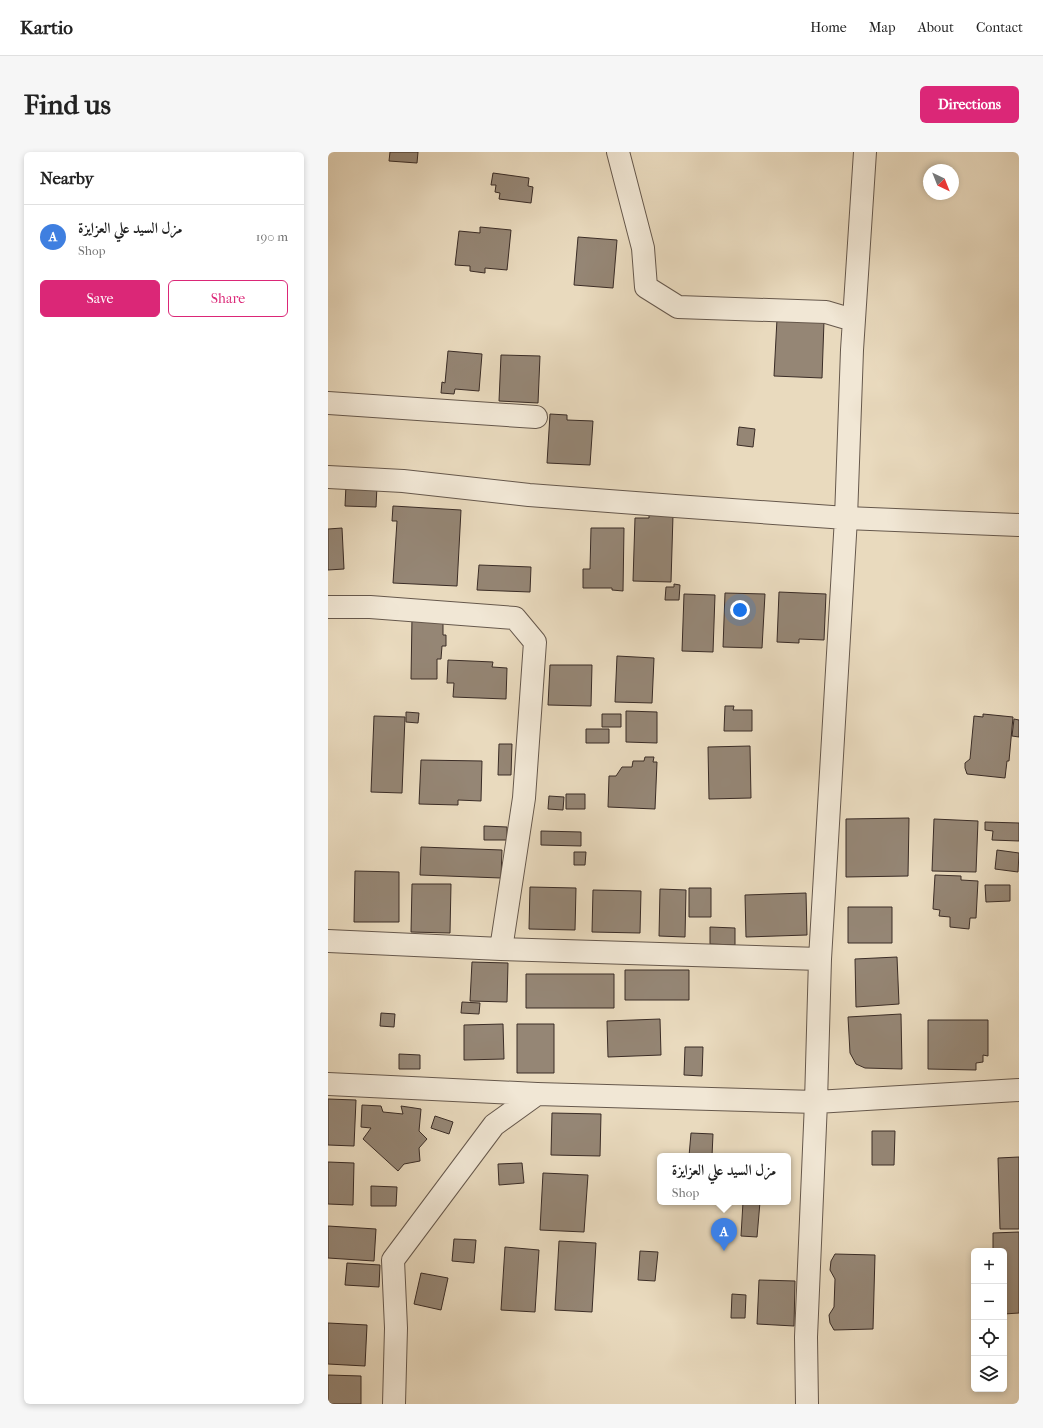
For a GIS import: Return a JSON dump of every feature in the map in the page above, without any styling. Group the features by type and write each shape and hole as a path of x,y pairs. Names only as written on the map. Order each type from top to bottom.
{"street":[{"path":"618,152 643,248 646,287 678,307 826,312 854,320"},
{"path":"807,1404 806,1336 816,1102 820,959 846,518 854,320 865,152"},
{"path":"328,403 536,417"},
{"path":"328,477 403,481 529,495 846,518 1019,525"},
{"path":"328,606 515,618 535,642 524,798 501,949"},
{"path":"328,941 501,949 820,959"},
{"path":"328,1084 537,1094 816,1102 1019,1090"},
{"path":"394,1404 396,1328 393,1260 494,1125 537,1094"}],"building":[{"path":"390,152 418,152 417,163 389,161"},
{"path":"493,173 529,178 528,186 533,187 531,203 499,199 500,193 495,192 496,185 491,185"},
{"path":"480,227 511,230 507,270 485,268 485,273 470,271 470,266 455,265 459,231 480,233"},
{"path":"578,237 617,240 613,288 574,285"},
{"path":"777,319 824,321 822,378 774,376"},
{"path":"448,351 482,354 479,391 455,389 454,394 441,393 442,382 445,383"},
{"path":"501,355 540,356 538,403 499,401"},
{"path":"550,414 567,415 567,420 593,421 590,465 547,463"},
{"path":"739,427 755,429 753,447 737,445"},
{"path":"346,485 377,486 376,507 345,506"},
{"path":"393,506 461,510 457,586 393,583 397,521 392,521"},
{"path":"649,514 673,515 671,582 633,581 635,518 649,518"},
{"path":"342,528 344,569 328,570 328,529"},
{"path":"591,528 624,528 623,591 612,590 612,588 583,588 583,569 590,569"},
{"path":"479,565 531,567 530,592 477,590"},
{"path":"674,584 680,585 679,600 665,600 666,587 674,587"},
{"path":"779,592 826,594 824,640 799,639 799,643 777,642"},
{"path":"725,593 765,594 762,648 723,647"},
{"path":"684,594 715,595 713,652 682,651"},
{"path":"412,617 443,617 443,635 446,635 446,646 442,646 441,659 437,659 437,679 411,679"},
{"path":"617,656 654,658 652,703 615,702"},
{"path":"448,660 493,662 492,667 507,668 506,699 453,697 454,683 447,683"},
{"path":"550,665 592,665 591,706 548,705"},
{"path":"725,706 734,706 733,710 752,710 752,731 724,731"},
{"path":"626,711 657,712 657,743 626,742"},
{"path":"406,712 419,713 418,723 406,722"},
{"path":"602,714 621,714 621,727 602,727"},
{"path":"983,714 1013,717 1009,761 1007,761 1005,778 967,774 965,763 970,759 974,716 983,717"},
{"path":"374,716 405,717 402,793 371,792"},
{"path":"1014,719 1019,720 1019,737 1012,736"},
{"path":"586,729 609,729 609,743 586,743"},
{"path":"499,744 512,744 511,775 498,775"},
{"path":"750,746 751,798 709,799 708,747"},
{"path":"645,757 654,757 653,762 657,762 655,809 608,807 609,776 616,776 622,767 632,767 633,761 644,761"},
{"path":"421,760 482,761 481,801 458,800 458,805 419,804"},
{"path":"566,794 585,794 585,809 566,809"},
{"path":"549,796 564,797 563,810 548,809"},
{"path":"909,818 908,876 846,877 846,819"},
{"path":"934,819 978,821 976,872 932,871"},
{"path":"985,822 1019,823 1019,841 992,840 993,831 985,830"},
{"path":"484,826 507,827 507,840 484,840"},
{"path":"541,831 581,832 581,846 541,845"},
{"path":"421,847 502,850 501,878 420,875"},
{"path":"997,850 1019,853 1018,872 995,869"},
{"path":"574,852 586,852 585,865 574,865"},
{"path":"355,871 399,872 399,922 354,922"},
{"path":"935,875 961,876 961,880 978,881 976,918 970,918 969,929 950,927 950,917 939,916 940,910 933,909"},
{"path":"412,884 451,884 450,933 411,932"},
{"path":"985,885 1010,885 1010,901 986,902"},
{"path":"530,887 576,888 575,930 529,929"},
{"path":"689,888 711,888 711,917 689,917"},
{"path":"660,889 686,890 685,937 659,936"},
{"path":"593,890 641,891 640,933 592,932"},
{"path":"806,893 807,935 746,937 745,895"},
{"path":"848,907 892,907 892,943 848,943"},
{"path":"710,927 735,928 735,945 710,944"},
{"path":"897,957 899,1004 856,1007 855,959"},
{"path":"472,962 508,963 507,1002 470,1001"},
{"path":"625,970 689,970 689,1000 625,1000"},
{"path":"526,974 614,974 614,1008 526,1008"},
{"path":"462,1002 480,1003 479,1014 461,1013"},
{"path":"381,1013 395,1014 394,1027 380,1026"},
{"path":"901,1014 902,1069 865,1068 856,1064 850,1053 848,1017"},
{"path":"660,1019 661,1055 608,1057 607,1021"},
{"path":"928,1020 988,1020 988,1056 983,1055 983,1062 976,1063 976,1070 928,1069"},
{"path":"503,1024 504,1059 464,1060 464,1025"},
{"path":"517,1024 554,1024 554,1073 517,1073"},
{"path":"685,1047 703,1047 702,1076 684,1075"},
{"path":"399,1054 420,1055 420,1069 399,1069"},
{"path":"328,1099 356,1100 354,1146 328,1145"},
{"path":"362,1105 381,1106 383,1112 403,1114 401,1106 421,1109 419,1131 427,1139 419,1148 420,1161 404,1164 398,1171 363,1139 371,1128 361,1127"},
{"path":"552,1113 601,1114 600,1156 551,1155"},
{"path":"435,1116 453,1122 449,1134 431,1128"},
{"path":"872,1131 895,1131 894,1165 872,1165"},
{"path":"691,1133 713,1134 712,1153 689,1153"},
{"path":"1019,1157 1019,1229 1000,1229 998,1158"},
{"path":"328,1162 354,1163 353,1205 328,1204"},
{"path":"522,1163 524,1183 499,1185 498,1164"},
{"path":"543,1173 588,1175 584,1232 540,1230"},
{"path":"371,1186 397,1187 396,1206 371,1206"},
{"path":"743,1205 760,1205 757,1237 741,1236"},
{"path":"328,1226 376,1229 374,1261 328,1258"},
{"path":"1019,1232 1019,1313 1007,1314 1007,1248 993,1248 993,1233"},
{"path":"454,1239 476,1240 474,1263 452,1261"},
{"path":"559,1241 596,1243 592,1312 555,1310"},
{"path":"505,1247 539,1250 535,1312 501,1310"},
{"path":"640,1251 658,1252 655,1281 638,1280"},
{"path":"835,1254 875,1255 873,1329 834,1330 830,1323 829,1315 834,1307 835,1279 830,1270 831,1261"},
{"path":"347,1263 380,1265 379,1287 345,1285"},
{"path":"421,1273 448,1278 441,1310 414,1304"},
{"path":"759,1280 795,1281 794,1326 757,1324"},
{"path":"732,1294 746,1295 745,1318 731,1318"},
{"path":"328,1323 367,1325 365,1366 328,1364"},
{"path":"328,1375 361,1376 361,1404 328,1404"}],"place":[{"name":"مزل السيد علي العزايزة","path":"724,1251"}]}
